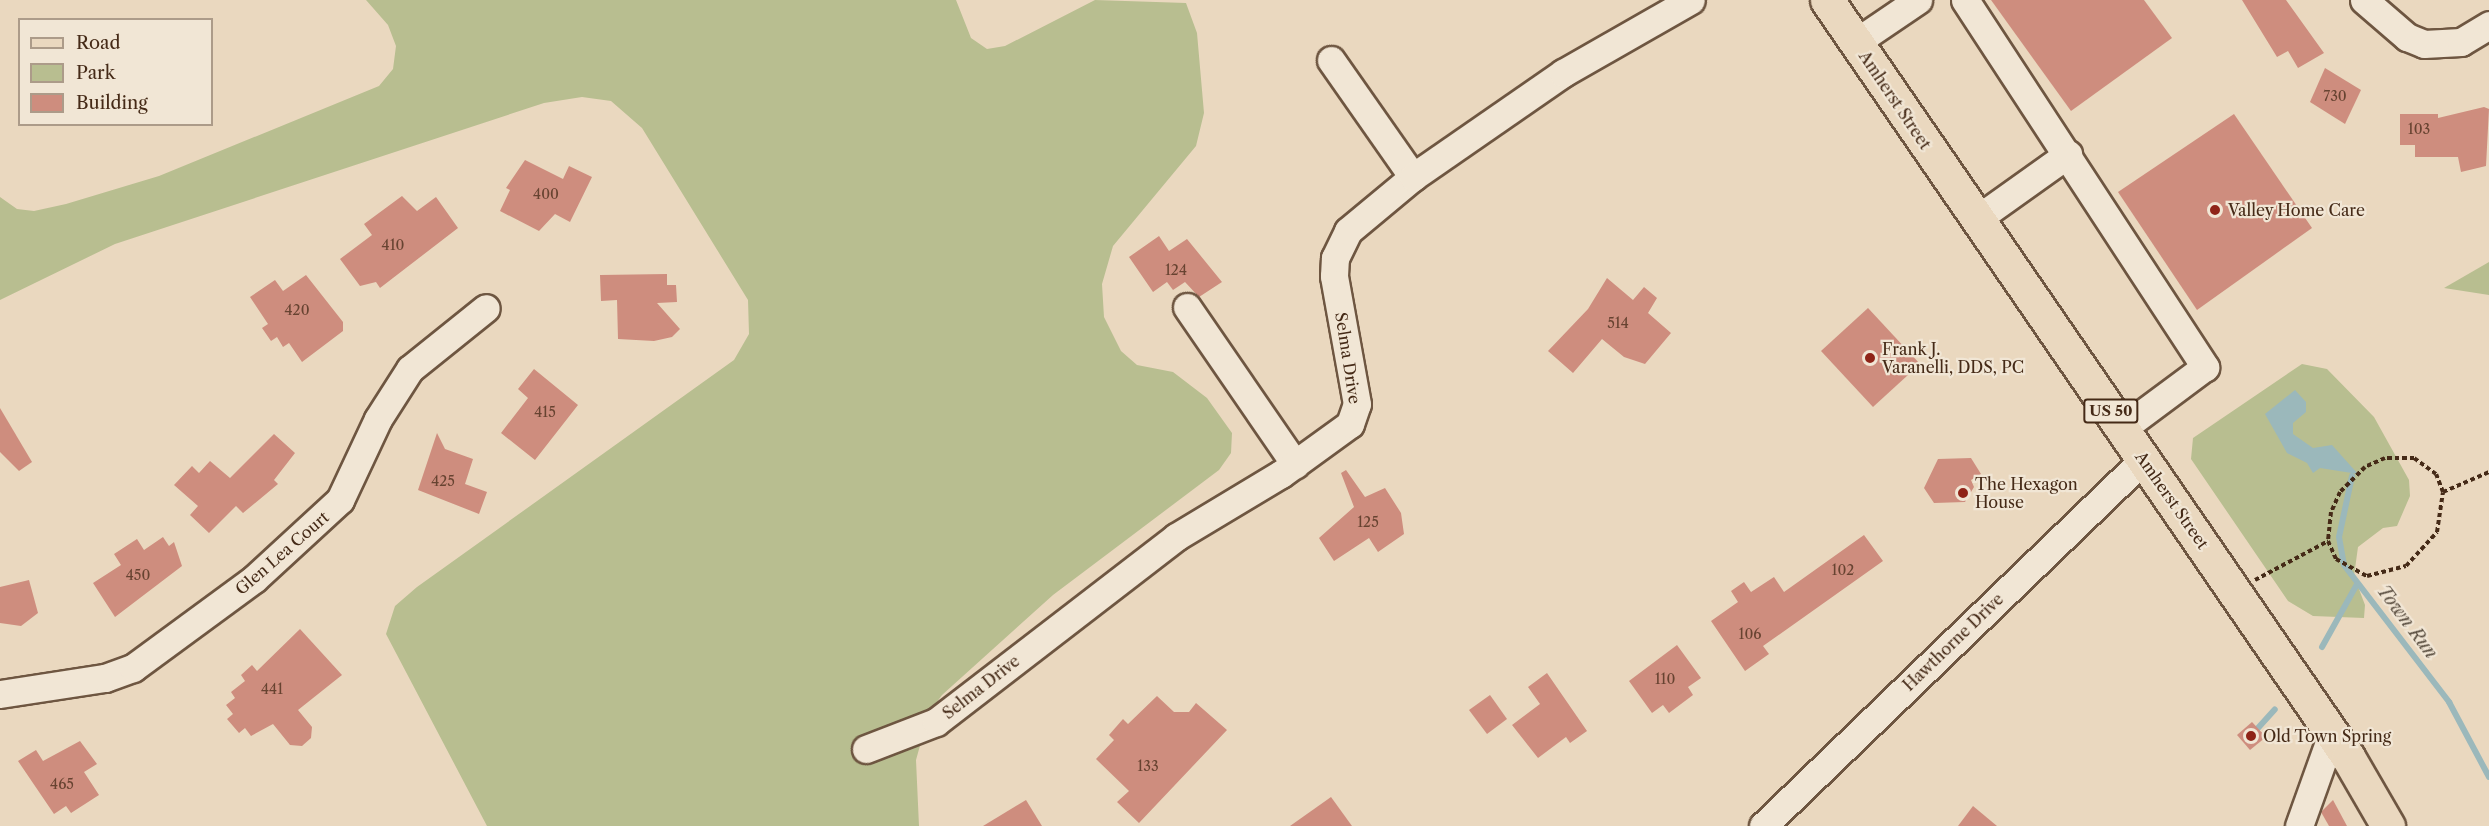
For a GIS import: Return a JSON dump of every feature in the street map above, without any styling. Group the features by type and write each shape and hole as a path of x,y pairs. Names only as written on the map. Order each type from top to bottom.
{"main road":[{"name":"Amherst Street","path":"1827,0 2332,734 2388,826"}],"street":[{"name":"Selma Drive","path":"866,749 936,722 1176,537 1334,439 1356,412 1350,345 1334,276 1339,245 1370,208 1413,177 1563,73 1691,0"},
{"path":"1856,42 1918,0"},
{"path":"1965,0 2068,154 2205,367 2123,428"},
{"path":"2364,0 2407,38 2424,44 2458,42 2489,25"},
{"path":"1331,60 1413,177"},
{"path":"1977,219 2068,154"},
{"path":"1187,307 1295,464"},
{"name":"Glen Lea Court","path":"0,694 105,678 133,668 254,579 340,500 382,411 410,369 486,308"},
{"name":"Hawthorne Drive","path":"1763,826 2144,459"},
{"path":"2299,826 2332,734"}],"path":[{"path":"2414,458 2436,474 2443,492 2440,522 2423,552 2388,574 2358,574 2336,559 2328,541 2331,512 2340,492 2374,462 2414,458"},
{"path":"2443,492 2489,472"},
{"path":"2254,580 2328,541"}],"green space":[{"path":"366,0 956,0 971,38 987,49 1005,46 1095,0 1186,3 1197,33 1204,113 1196,146 1113,246 1102,284 1104,317 1121,351 1137,365 1173,372 1207,398 1232,433 1231,453 1219,470 1053,595 942,695 929,713 916,760 919,826 487,826 386,634 395,606 417,587 734,360 749,334 748,300 642,128 611,101 582,97 544,103 115,244 0,300 0,197 17,209 34,211 66,204 159,176 379,86 393,69 396,46 388,25"},
{"path":"2489,262 2489,295 2444,288"},
{"path":"2302,364 2327,369 2374,417 2409,480 2410,496 2397,526 2383,528 2358,547 2354,576 2365,605 2364,618 2313,616 2288,601 2191,459 2193,438"}],"water":[{"path":"2295,390 2306,402 2306,412 2293,423 2293,434 2313,448 2332,445 2358,474 2320,468 2313,473 2307,463 2287,453 2265,414"}],"building":[{"path":"1991,0 2144,0 2172,38 2071,111"},
{"path":"2242,0 2286,0 2324,53 2298,68 2288,51 2277,57"},
{"path":"2325,68 2361,90 2345,124 2310,102"},
{"path":"2484,107 2489,109 2486,166 2461,172 2458,157 2415,157 2415,145 2400,145 2400,114 2438,114 2438,118"},
{"name":"Valley Home Care","path":"2234,114 2312,228 2197,310 2118,192"},
{"path":"525,160 563,179 569,166 592,177 570,222 555,214 539,231 500,211 510,190 506,188"},
{"path":"402,196 417,211 436,197 458,228 380,288 376,282 360,286 340,259 372,235 364,224"},
{"path":"1159,236 1169,251 1187,239 1222,282 1199,297 1185,282 1173,290 1167,282 1153,292 1129,257"},
{"path":"667,274 667,285 676,285 677,302 657,303 680,329 672,337 654,341 618,339 617,300 601,301 600,275"},
{"path":"306,275 343,322 343,331 302,362 289,343 283,347 277,337 271,341 262,328 268,324 250,297 275,280 283,291"},
{"path":"1607,278 1633,300 1644,287 1657,298 1648,313 1671,333 1645,364 1624,357 1602,339 1573,373 1548,351 1588,309"},
{"name":"Frank J. Varanelli, DDS, PC","path":"1868,308 1920,364 1873,407 1821,351"},
{"path":"534,369 578,405 535,460 501,433 528,398 518,389"},
{"path":"0,408 32,462 19,471 0,452"},
{"path":"437,433 445,449 473,459 465,484 487,492 479,514 418,490"},
{"path":"274,434 295,453 274,480 278,484 243,513 236,506 209,533 190,515 198,506 174,485 192,466 199,473 210,461 230,478"},
{"path":"1971,458 1981,474 1971,480 1974,487 1965,502 1934,503 1924,488 1938,459"},
{"path":"1346,470 1365,497 1385,488 1401,513 1404,534 1378,552 1369,538 1334,561 1319,538 1354,507 1341,473"},
{"path":"1864,535 1883,561 1763,646 1769,654 1745,671 1711,621 1738,602 1731,591 1744,582 1751,592 1774,577 1784,592"},
{"path":"163,537 169,546 174,542 182,566 115,617 93,583 121,565 114,554 137,539 144,550"},
{"path":"29,580 38,613 21,626 0,623 0,587"},
{"path":"300,629 342,675 298,710 312,727 311,738 302,746 290,745 273,724 251,736 245,728 239,733 227,719 233,714 226,705 235,698 231,692 245,681 241,675 252,665 257,671"},
{"path":"1677,645 1701,678 1688,687 1693,695 1669,713 1663,705 1652,713 1629,681"},
{"path":"1547,673 1587,731 1570,743 1566,737 1538,758 1512,725 1540,704 1528,687"},
{"path":"1490,695 1507,719 1487,734 1469,710"},
{"path":"1157,696 1174,712 1189,712 1196,703 1227,730 1139,823 1117,802 1129,791 1096,759 1114,740 1109,735 1123,719 1128,724"},
{"name":"Old Town Spring","path":"2252,722 2266,737 2250,750 2237,735"},
{"path":"80,741 97,764 84,772 99,795 71,813 66,806 54,814 18,761 36,750 43,761"},
{"path":"1331,797 1352,826 1290,826"},
{"path":"1026,800 1042,826 983,826"},
{"path":"2333,800 2347,826 2329,826 2321,812"},
{"path":"1973,806 1997,826 1958,826"}],"waterway":[{"name":"Town Run","path":"2352,476 2339,537 2344,565 2449,702 2489,777"},
{"path":"2322,647 2357,584"},
{"path":"2258,728 2275,709"}],"place":[{"name":"Valley Home Care","path":"2215,210"},
{"name":"Frank J. Varanelli, DDS, PC","path":"1870,358"},
{"name":"The Hexagon House","path":"1963,493"},
{"name":"Old Town Spring","path":"2251,736"}]}
